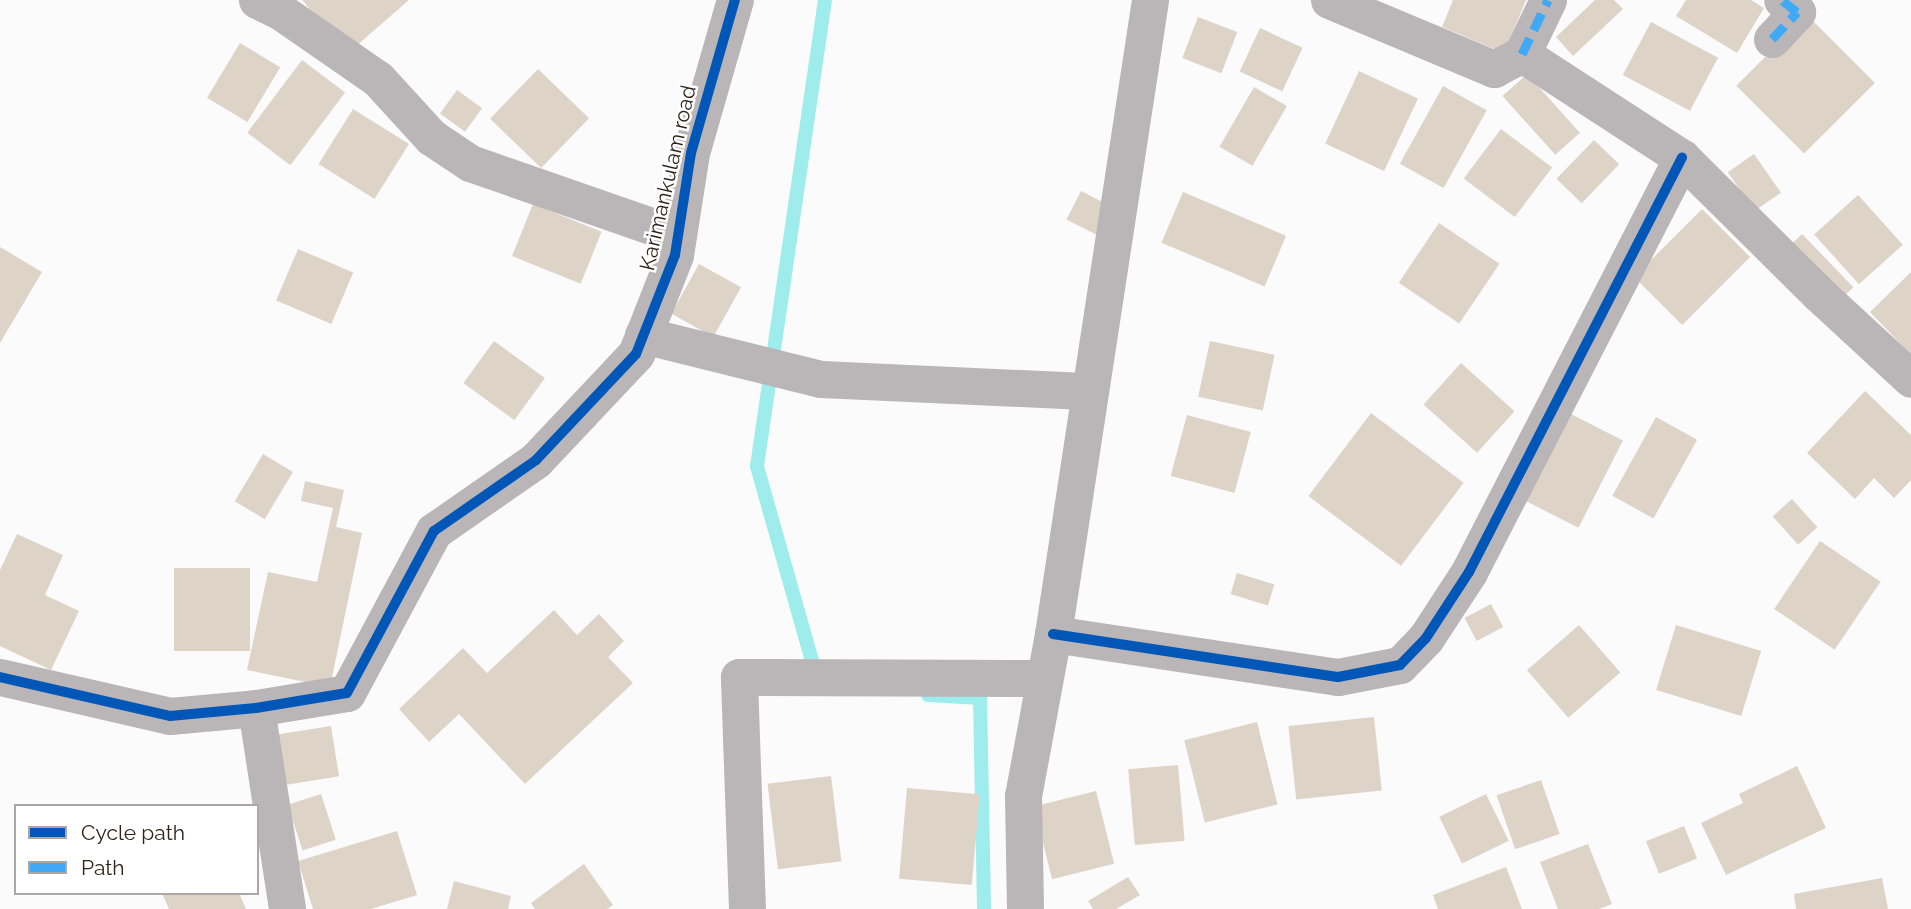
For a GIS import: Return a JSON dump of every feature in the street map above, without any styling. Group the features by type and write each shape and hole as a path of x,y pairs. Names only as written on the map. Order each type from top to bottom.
{"street":[{"path":"257,0 280,11 377,79 431,137 470,163 677,234"},
{"name":"Karimankulam road","path":"0,677 170,716 256,708 347,693 434,531 536,460 636,354 675,255 691,153 735,0"},
{"path":"1025,909 1023,796 1053,634 1150,0"},
{"path":"1329,0 1493,69 1522,54 1548,0"},
{"path":"1772,39 1797,12 1782,0"},
{"path":"1522,54 1682,158 1819,294 1911,379"},
{"path":"1053,634 1338,677 1400,665 1426,638 1469,572 1682,158"},
{"path":"643,335 821,380 1090,391"},
{"path":"747,909 739,677 1044,677"},
{"path":"256,708 287,909"}],"building":[{"path":"302,0 409,0 348,53"},
{"path":"1453,0 1526,0 1504,53 1442,27"},
{"path":"1595,0 1614,0 1623,9 1573,56 1556,37"},
{"path":"1686,0 1751,0 1764,8 1737,53 1676,16"},
{"path":"1807,15 1875,83 1804,154 1736,86"},
{"path":"1198,17 1237,32 1221,73 1182,58"},
{"path":"1651,22 1718,58 1690,111 1623,75"},
{"path":"1260,28 1303,48 1282,91 1240,72"},
{"path":"240,43 280,67 247,122 207,98"},
{"path":"302,60 345,92 290,165 247,133"},
{"path":"538,69 589,118 541,168 490,119"},
{"path":"1359,71 1418,98 1384,171 1325,144"},
{"path":"1527,74 1580,133 1555,155 1502,96"},
{"path":"1443,86 1487,110 1444,188 1400,164"},
{"path":"1254,87 1287,106 1252,166 1220,147"},
{"path":"457,90 482,108 465,132 440,113"},
{"path":"353,109 409,144 375,199 319,164"},
{"path":"1501,129 1552,168 1515,217 1464,179"},
{"path":"1594,140 1619,164 1582,203 1556,179"},
{"path":"1754,154 1781,193 1755,211 1728,172"},
{"path":"1081,191 1110,206 1096,234 1066,220"},
{"path":"1183,192 1286,236 1265,286 1162,243"},
{"path":"1858,195 1903,245 1859,284 1814,234"},
{"path":"533,204 602,232 581,284 512,256"},
{"path":"1702,209 1750,257 1682,325 1634,277"},
{"path":"1439,223 1500,264 1459,324 1399,283"},
{"path":"1802,234 1853,287 1839,301 1788,248"},
{"path":"0,247 42,272 0,343"},
{"path":"298,249 353,272 331,324 276,301"},
{"path":"699,264 741,287 713,337 671,314"},
{"path":"1911,272 1911,355 1870,312"},
{"path":"494,341 545,378 514,420 463,383"},
{"path":"1210,341 1275,355 1263,410 1198,397"},
{"path":"1461,363 1515,411 1477,453 1424,405"},
{"path":"1865,391 1911,435 1911,480 1894,498 1874,478 1855,499 1807,453"},
{"path":"1565,411 1623,441 1578,528 1521,498"},
{"path":"1371,413 1464,483 1401,566 1308,496"},
{"path":"1187,415 1251,432 1234,493 1171,476"},
{"path":"1656,417 1697,440 1653,519 1612,496"},
{"path":"263,454 293,472 265,519 235,501"},
{"path":"305,481 344,490 336,527 362,533 330,687 247,670 268,572 317,582 333,508 301,501"},
{"path":"1792,499 1817,527 1798,545 1773,516"},
{"path":"17,534 63,555 45,595 79,611 51,670 0,646 0,570"},
{"path":"1820,541 1881,582 1835,650 1774,609"},
{"path":"174,568 250,568 250,651 174,651"},
{"path":"1237,573 1274,584 1268,605 1231,594"},
{"path":"1491,604 1503,627 1477,641 1465,618"},
{"path":"554,610 577,635 599,614 624,641 608,657 633,683 525,784 459,714 429,742 399,709 463,648 487,673"},
{"path":"1579,625 1620,673 1568,718 1527,670"},
{"path":"1676,625 1761,651 1741,716 1656,690"},
{"path":"1374,717 1382,791 1296,800 1288,726"},
{"path":"1257,722 1278,804 1205,823 1184,740"},
{"path":"331,726 339,776 284,785 276,735"},
{"path":"1178,765 1185,841 1135,845 1128,769"},
{"path":"1797,766 1826,828 1726,875 1701,823 1743,803 1739,794"},
{"path":"831,776 841,861 778,869 767,784"},
{"path":"1541,780 1560,834 1515,849 1497,795"},
{"path":"907,788 980,794 972,885 899,879"},
{"path":"1096,791 1114,864 1052,879 1034,806"},
{"path":"321,794 336,840 303,850 288,805"},
{"path":"1486,794 1509,841 1462,864 1439,817"},
{"path":"1684,826 1697,858 1659,874 1646,841"},
{"path":"397,831 417,895 371,909 313,909 298,861"},
{"path":"1588,844 1612,904 1599,909 1558,909 1540,862"},
{"path":"584,864 613,905 607,909 535,909 531,903"},
{"path":"1506,867 1522,909 1438,909 1433,895"},
{"path":"1128,877 1140,895 1116,909 1093,909 1088,901"},
{"path":"1882,878 1888,909 1796,909 1794,894"},
{"path":"454,881 511,896 508,909 447,909"},
{"path":"163,895 240,895 246,909 169,909"}],"waterway":[{"path":"816,675 757,466 825,0"},
{"path":"928,695 980,698 984,909"}],"marked path":[{"path":"1522,54 1548,0"},
{"path":"1772,39 1797,12 1782,0"}],"cycle path":[{"path":"0,677 170,716 256,708 347,693 434,531 536,460 636,354 675,255 691,153 735,0"},
{"path":"1053,634 1338,677 1400,665 1426,638 1469,572 1682,158"}]}
